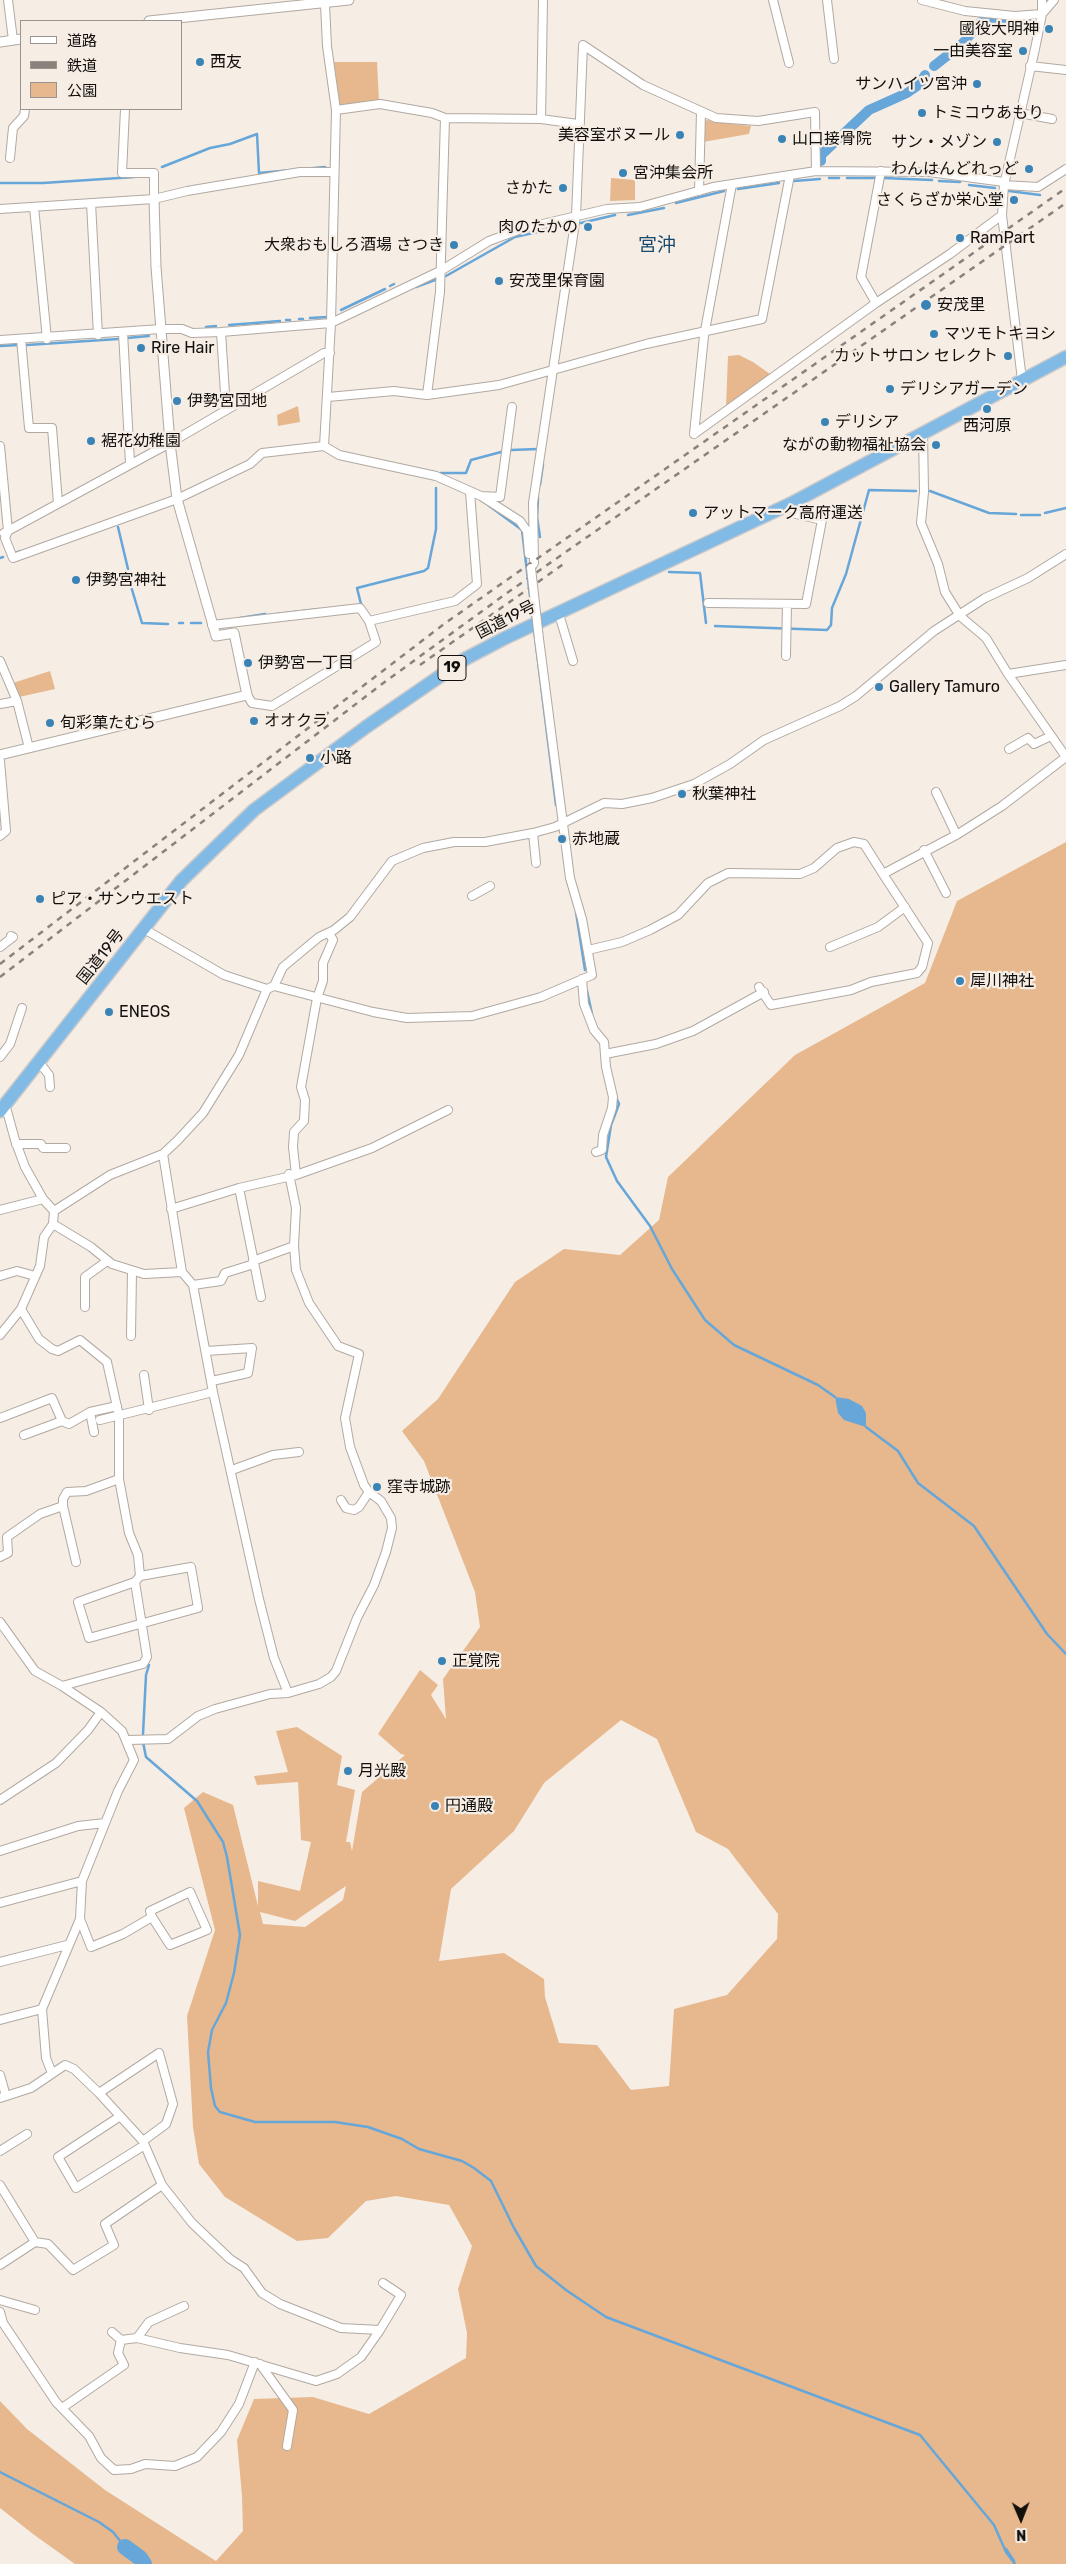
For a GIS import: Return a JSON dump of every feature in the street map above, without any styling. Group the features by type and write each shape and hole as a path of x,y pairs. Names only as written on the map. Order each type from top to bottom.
{"highway":[{"name":"国道19号","path":"0,1110 180,881 261,804 366,727 465,659 558,610 790,504 1066,358"}],"street":[{"path":"0,42 17,39 8,0"},
{"path":"159,20 349,0"},
{"path":"541,119 543,0"},
{"path":"773,0 789,63"},
{"path":"827,0 834,60"},
{"path":"922,0 965,11 1015,16 1042,14 1054,0"},
{"path":"1022,380 1002,215 1004,184 1042,14 1042,0"},
{"path":"324,446 330,353 336,110 327,46 325,4"},
{"path":"531,568 534,563 534,503 576,216 578,124 583,45 643,85 716,118 758,121 816,112 816,171"},
{"path":"1030,66 1066,70"},
{"path":"336,110 380,104 432,113 445,118 541,119 578,124"},
{"path":"10,158 13,128 24,116 25,110"},
{"path":"125,110 122,173 154,173 156,267 170,443 177,499 212,625 216,636 234,633 247,695 252,703 272,706 376,642 368,621 360,608 212,625"},
{"path":"699,191 700,112"},
{"path":"1020,113 1052,119"},
{"path":"427,396 442,270 445,118"},
{"path":"0,340 46,339 161,329 182,329 192,333 221,332 331,323 442,270 502,235 607,209 640,207 732,184 816,171 881,171 929,172 1004,184 1038,187 1066,169"},
{"path":"876,303 861,277 881,171"},
{"path":"0,209 154,199 187,190 300,172 334,172"},
{"path":"328,397 394,391 427,396 499,385 554,368 706,330 762,319 790,175"},
{"path":"732,184 706,330 694,434 876,303 950,254 1002,215"},
{"path":"91,203 98,334"},
{"path":"34,207 46,339"},
{"path":"123,332 130,463"},
{"path":"221,332 226,409"},
{"path":"21,339 29,428 52,428 58,503"},
{"path":"0,536 130,463 170,443 324,353 330,353"},
{"path":"481,496 500,497 512,407"},
{"path":"883,874 1002,806 1066,757 1008,674 986,638 960,616 945,592 938,564 921,523 924,492 923,432"},
{"path":"0,446 8,531 5,538 13,558 177,499 250,464 262,453 324,446 339,456 441,477 481,496 513,516 527,532 570,878 588,950 592,975 541,997 472,1016 407,1018 373,1012 224,975 144,929"},
{"path":"368,621 455,601 477,584 470,492"},
{"path":"708,603 806,604 822,520 796,514 790,504"},
{"path":"54,1211 110,1175 163,1154 203,1114 239,1055 270,987 283,967 319,937 329,933 350,917 392,861 406,853 454,842 485,842 533,832 564,823 604,804 622,804 652,798 694,784 730,764 764,740 840,706 856,696 934,631 960,616 985,598 1028,578 1066,554"},
{"path":"786,656 787,604"},
{"path":"558,610 573,661"},
{"path":"0,660 17,701 29,748"},
{"path":"1008,674 1066,665"},
{"path":"0,755 247,695"},
{"path":"0,704 17,701"},
{"path":"1009,749 1028,738 1034,744 1051,736"},
{"path":"0,761 6,831 0,836"},
{"path":"936,792 956,834"},
{"path":"533,832 536,862"},
{"path":"588,950 622,942 678,915 708,883 728,873 800,874 814,868 837,848 854,842 864,844 928,943 922,967 917,973 871,982 851,990 771,1004 761,989 693,1031 656,1044 605,1054"},
{"path":"924,850 946,893"},
{"path":"472,896 490,886"},
{"path":"830,947 878,927 905,907"},
{"path":"128,1740 168,1739 198,1716 215,1709 270,1694 288,1693 319,1684 336,1671 357,1618 374,1585 392,1528 388,1511 369,1492 350,1448 345,1418 359,1354 338,1346 308,1303 296,1270 294,1246 296,1208 292,1174 294,1132 304,1121 306,1100 301,1087 323,981 322,963 332,940 329,933"},
{"path":"0,947 12,936"},
{"path":"582,979 584,1004 594,1030 604,1042 613,1097 612,1108 605,1128 602,1150 596,1152"},
{"path":"0,1057 10,1044 22,1008"},
{"path":"39,1062 48,1075 50,1087"},
{"path":"0,1110 8,1110 16,1144 43,1199 54,1211 53,1224 44,1237 40,1266 21,1309 0,1335"},
{"path":"171,1209 292,1174 372,1148 448,1110"},
{"path":"16,1144 41,1144 43,1148 66,1148"},
{"path":"163,1154 182,1272 193,1285 213,1392 232,1470 263,1616 274,1658 288,1693"},
{"path":"240,1188 253,1262 262,1298"},
{"path":"0,1210 43,1199"},
{"path":"53,1224 90,1247 107,1261 132,1271 144,1274 182,1272"},
{"path":"193,1285 222,1281 224,1273 294,1246"},
{"path":"85,1307 85,1277 107,1261"},
{"path":"0,1276 17,1271 35,1276"},
{"path":"131,1336 132,1271"},
{"path":"21,1309 39,1340 52,1349 58,1351 80,1340"},
{"path":"62,1686 142,1664 147,1657 137,1579 138,1555 129,1533 119,1479 119,1416 117,1406 107,1362 80,1340 76,1331"},
{"path":"206,1351 252,1348 248,1374 212,1381"},
{"path":"144,1375 149,1410"},
{"path":"100,1420 149,1410 213,1392"},
{"path":"0,1418 52,1398 62,1421 69,1424 90,1412 117,1406"},
{"path":"90,1412 94,1432"},
{"path":"24,1436 62,1421"},
{"path":"232,1470 273,1455 299,1452"},
{"path":"76,1562 63,1499 67,1492 86,1491 119,1479"},
{"path":"341,1500 346,1508 354,1510 359,1507 369,1492"},
{"path":"0,1557 8,1553 7,1537 40,1514 63,1506"},
{"path":"190,1567 198,1608 142,1622 89,1638 78,1602 137,1579 190,1567"},
{"path":"0,1622 35,1671 62,1686 101,1712 122,1730 128,1740 134,1760 118,1791 82,1881 80,1919 42,2009 46,2058 52,2073"},
{"path":"0,1639 7,1632"},
{"path":"0,1800 56,1763 88,1730 101,1712"},
{"path":"0,1851 78,1826 105,1823"},
{"path":"0,1903 82,1881"},
{"path":"190,1892 207,1930 170,1945 152,1917 150,1911 190,1892"},
{"path":"80,1919 91,1946 123,1934 152,1917"},
{"path":"0,1962 68,1945"},
{"path":"0,2020 42,2009"},
{"path":"99,2093 159,2053 173,2104 166,2124 143,2143 76,2188 58,2157 119,2117"},
{"path":"0,2075 3,2097 31,2088 65,2065 74,2070 99,2093 143,2143 153,2160 162,2185 192,2223 230,2259 244,2268 262,2293 280,2304 341,2328 380,2330"},
{"path":"0,2151 27,2134"},
{"path":"0,2185 3,2197 35,2242"},
{"path":"0,2265 35,2242 48,2244 72,2270 114,2245 105,2224 162,2185"},
{"path":"112,2332 121,2340 137,2338 257,2363 316,2381 337,2374 361,2357 371,2346 401,2295 383,2283"},
{"path":"0,2300 35,2310"},
{"path":"137,2338 149,2322 184,2306"},
{"path":"0,2312 3,2324 62,2408 89,2436 101,2458 114,2470 145,2464 175,2466 197,2457 222,2432 239,2404 257,2363"},
{"path":"62,2408 124,2365 118,2353 121,2340"},
{"path":"257,2363 292,2410 287,2446"}],"green space":[{"path":"334,62 377,62 379,101 340,106"},
{"path":"708,120 751,126 749,134 703,142 703,121"},
{"path":"611,178 635,180 635,200 610,201"},
{"path":"739,355 770,374 726,406 728,356"},
{"path":"298,406 300,422 278,426 277,415"},
{"path":"50,671 55,689 19,697 13,683"},
{"path":"1066,842 1066,2564 75,2564 0,2508 0,2401 27,2429 105,2490 216,2561 243,2531 237,2440 254,2399 313,2397 369,2414 466,2358 467,2333 458,2289 472,2246 449,2205 396,2196 366,2201 328,2238 297,2241 225,2197 199,2164 193,2127 187,2016 215,1930 184,1808 203,1792 233,1805 258,1906 258,1881 300,1891 311,1842 301,1840 298,1782 257,1785 254,1776 288,1772 276,1731 297,1727 342,1756 337,1785 355,1790 346,1842 350,1842 352,1851 362,1792 405,1755 401,1754 378,1734 420,1670 438,1685 431,1695 446,1719 443,1679 480,1627 475,1592 424,1461 402,1431 438,1399 515,1282 564,1249 620,1255 659,1220 668,1177 795,1055 925,983 957,901","holes":["621,1720 657,1739 696,1832 728,1849 778,1914 777,1939 727,1995 674,2009 669,2086 631,2090 597,2045 559,2043 545,1997 544,1979 504,1953 439,1961 451,1889 514,1831 544,1783","346,1886 343,1900 305,1927 263,1924 260,1912 295,1921"]}],"water":[{"path":"835,1397 849,1399 862,1406 866,1413 866,1427 844,1420 838,1413"}],"waterway":[{"path":"934,66 962,44 982,21 1034,20"},
{"path":"821,161 821,155 869,110 907,93 920,84 925,75"},
{"path":"162,167 210,148 230,144 257,134 259,173 325,167"},
{"path":"0,183 43,183 134,177"},
{"path":"829,178 839,178"},
{"path":"847,178 875,178"},
{"path":"883,178 932,180"},
{"path":"794,181 820,179"},
{"path":"939,181 960,182"},
{"path":"738,189 779,183"},
{"path":"969,185 995,188"},
{"path":"676,203 724,191"},
{"path":"1009,191 1040,195"},
{"path":"628,215 664,208"},
{"path":"581,223 615,215"},
{"path":"446,276 515,237 569,225"},
{"path":"416,287 435,280"},
{"path":"390,286 394,284"},
{"path":"341,310 385,289"},
{"path":"310,318 328,317"},
{"path":"229,325 280,321"},
{"path":"206,327 216,326"},
{"path":"127,338 149,336"},
{"path":"27,345 118,339"},
{"path":"0,346 18,345"},
{"path":"511,450 538,449"},
{"path":"441,473 466,473 471,460 501,452"},
{"path":"540,485 543,464"},
{"path":"361,604 357,588 424,571 428,568 436,529 436,488"},
{"path":"715,626 827,630 831,625 832,608 846,574 869,490 916,491"},
{"path":"930,491 989,513 1016,514"},
{"path":"538,498 537,517 540,537"},
{"path":"488,505 522,530 533,621"},
{"path":"1045,513 1066,508"},
{"path":"1021,515 1040,515"},
{"path":"118,527 128,569"},
{"path":"15,553 21,551"},
{"path":"669,572 700,573 706,623"},
{"path":"130,583 142,623 168,624"},
{"path":"277,614 320,609"},
{"path":"240,618 265,614"},
{"path":"191,623 201,623"},
{"path":"534,629 556,805"},
{"path":"576,912 585,970"},
{"path":"587,991 592,1014"},
{"path":"616,1097 619,1104 611,1125 606,1157 617,1181 650,1226 672,1269 705,1320 734,1345 818,1385 835,1397"},
{"path":"866,1427 898,1451 918,1483 974,1526 1047,1634 1066,1654"},
{"path":"143,1734 146,1675 149,1665"},
{"path":"143,1742 146,1757 197,1801 223,1842 227,1857 240,1935 234,1973 226,2003 212,2030 208,2052 211,2088 215,2106 220,2112 255,2122 335,2122 368,2127 402,2139 419,2149 462,2161 491,2181 514,2228 536,2266 566,2290 606,2317 920,2435 994,2525 1006,2552 1015,2564"},
{"path":"0,2472 99,2522 113,2532 125,2547"},
{"path":"125,2547 140,2558 144,2564"},
{"path":"1006,2549 1014,2561"}],"railway":[{"path":"0,964 444,624 1066,188"},
{"path":"0,977 382,684 507,593 1066,203"},
{"path":"420,665 565,563"}],"place":[{"name":"國役大明神","path":"1049,29"},
{"name":"一由美容室","path":"1023,51"},
{"name":"西友","path":"200,62"},
{"name":"サンハイツ宮沖","path":"977,84"},
{"name":"トミコウあもり","path":"922,113"},
{"name":"美容室ボヌール","path":"680,135"},
{"name":"山口接骨院","path":"782,139"},
{"name":"サン・メゾン","path":"997,142"},
{"name":"わんはんどれっど","path":"1029,169"},
{"name":"宮沖集会所","path":"623,173"},
{"name":"さかた","path":"563,188"},
{"name":"さくらざか栄心堂","path":"1014,200"},
{"name":"肉のたかの","path":"588,227"},
{"name":"RamPart","path":"960,238"},
{"name":"大衆おもしろ酒場 さつき","path":"454,245"},
{"name":"安茂里保育園","path":"499,281"},
{"name":"安茂里","path":"926,305"},
{"name":"マツモトキヨシ","path":"934,334"},
{"name":"Rire Hair","path":"141,348"},
{"name":"カットサロン セレクト","path":"1008,356"},
{"name":"デリシアガーデン","path":"890,389"},
{"name":"伊勢宮団地","path":"177,401"},
{"name":"西河原","path":"987,409"},
{"name":"デリシア","path":"825,422"},
{"name":"裾花幼稚園","path":"91,441"},
{"name":"ながの動物福祉協会","path":"936,445"},
{"name":"アットマーク高府運送","path":"693,513"},
{"name":"伊勢宮神社","path":"76,580"},
{"name":"伊勢宮一丁目","path":"248,663"},
{"name":"Gallery Tamuro","path":"879,687"},
{"name":"オオクラ","path":"254,721"},
{"name":"旬彩菓たむら","path":"50,723"},
{"name":"小路","path":"310,758"},
{"name":"秋葉神社","path":"682,794"},
{"name":"赤地蔵","path":"562,839"},
{"name":"ピア・サンウエスト","path":"40,899"},
{"name":"犀川神社","path":"960,981"},
{"name":"ENEOS","path":"109,1012"},
{"name":"窪寺城跡","path":"377,1487"},
{"name":"正覚院","path":"442,1661"},
{"name":"月光殿","path":"348,1771"},
{"name":"円通殿","path":"435,1806"}],"district":[{"name":"宮沖","path":"657,246"}]}
